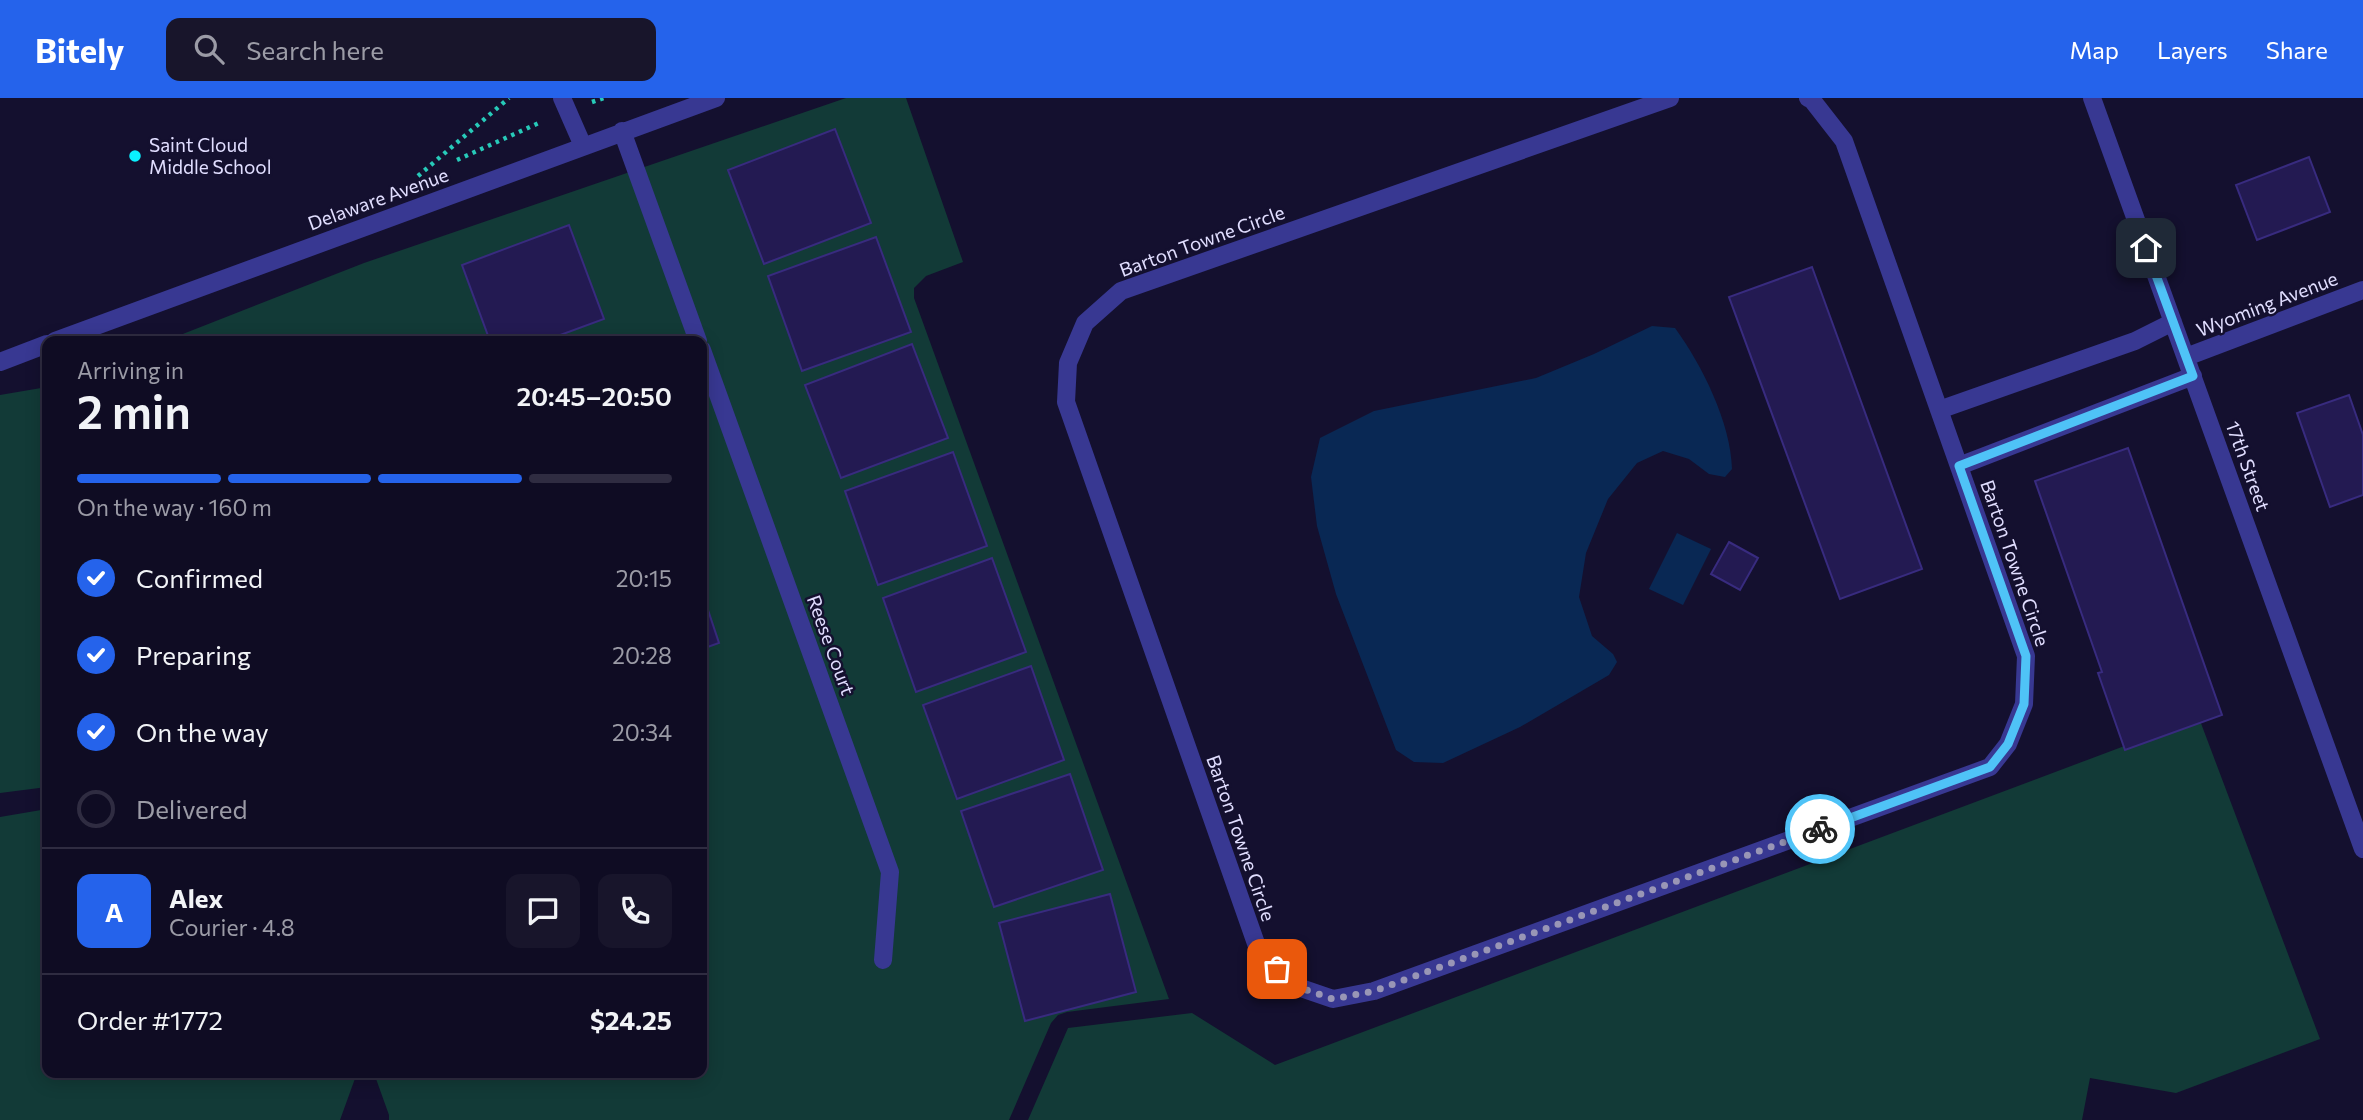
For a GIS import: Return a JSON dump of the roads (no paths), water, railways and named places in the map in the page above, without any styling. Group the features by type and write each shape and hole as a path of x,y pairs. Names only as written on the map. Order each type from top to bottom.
{"street":[{"name":"Delaware Avenue","path":"69,336 716,98"},
{"name":"Barton Towne Circle","path":"1670,98 1121,291 1085,323 1068,363 1066,402 1259,952 1295,986 1333,999 1374,991 1990,767 2008,744 2024,704 2026,656 1844,141 1808,98"},
{"name":"17th Street","path":"2092,98 2363,849"},
{"path":"564,104 583,146"},
{"path":"622,131 696,336"},
{"name":"Wyoming Avenue","path":"2186,357 2363,290"},
{"path":"1939,410 2134,341 2173,322"},
{"path":"0,362 42,346"},
{"name":"Reese Court","path":"707,364 890,872 883,960"},
{"name":"Barton Towne Circle","path":"1959,466 2193,376"}],"water":[{"path":"1652,326 1675,328 1695,359 1721,414 1732,469 1725,477 1709,474 1689,459 1663,451 1637,463 1608,499 1586,553 1579,597 1592,636 1613,654 1617,662 1609,675 1520,727 1443,763 1414,762 1396,750 1336,594 1317,526 1311,477 1320,438 1374,411 1536,378"},
{"path":"1677,533 1711,549 1683,605 1649,589"}],"place":[{"name":"Saint Cloud Middle School","path":"135,156"}]}
